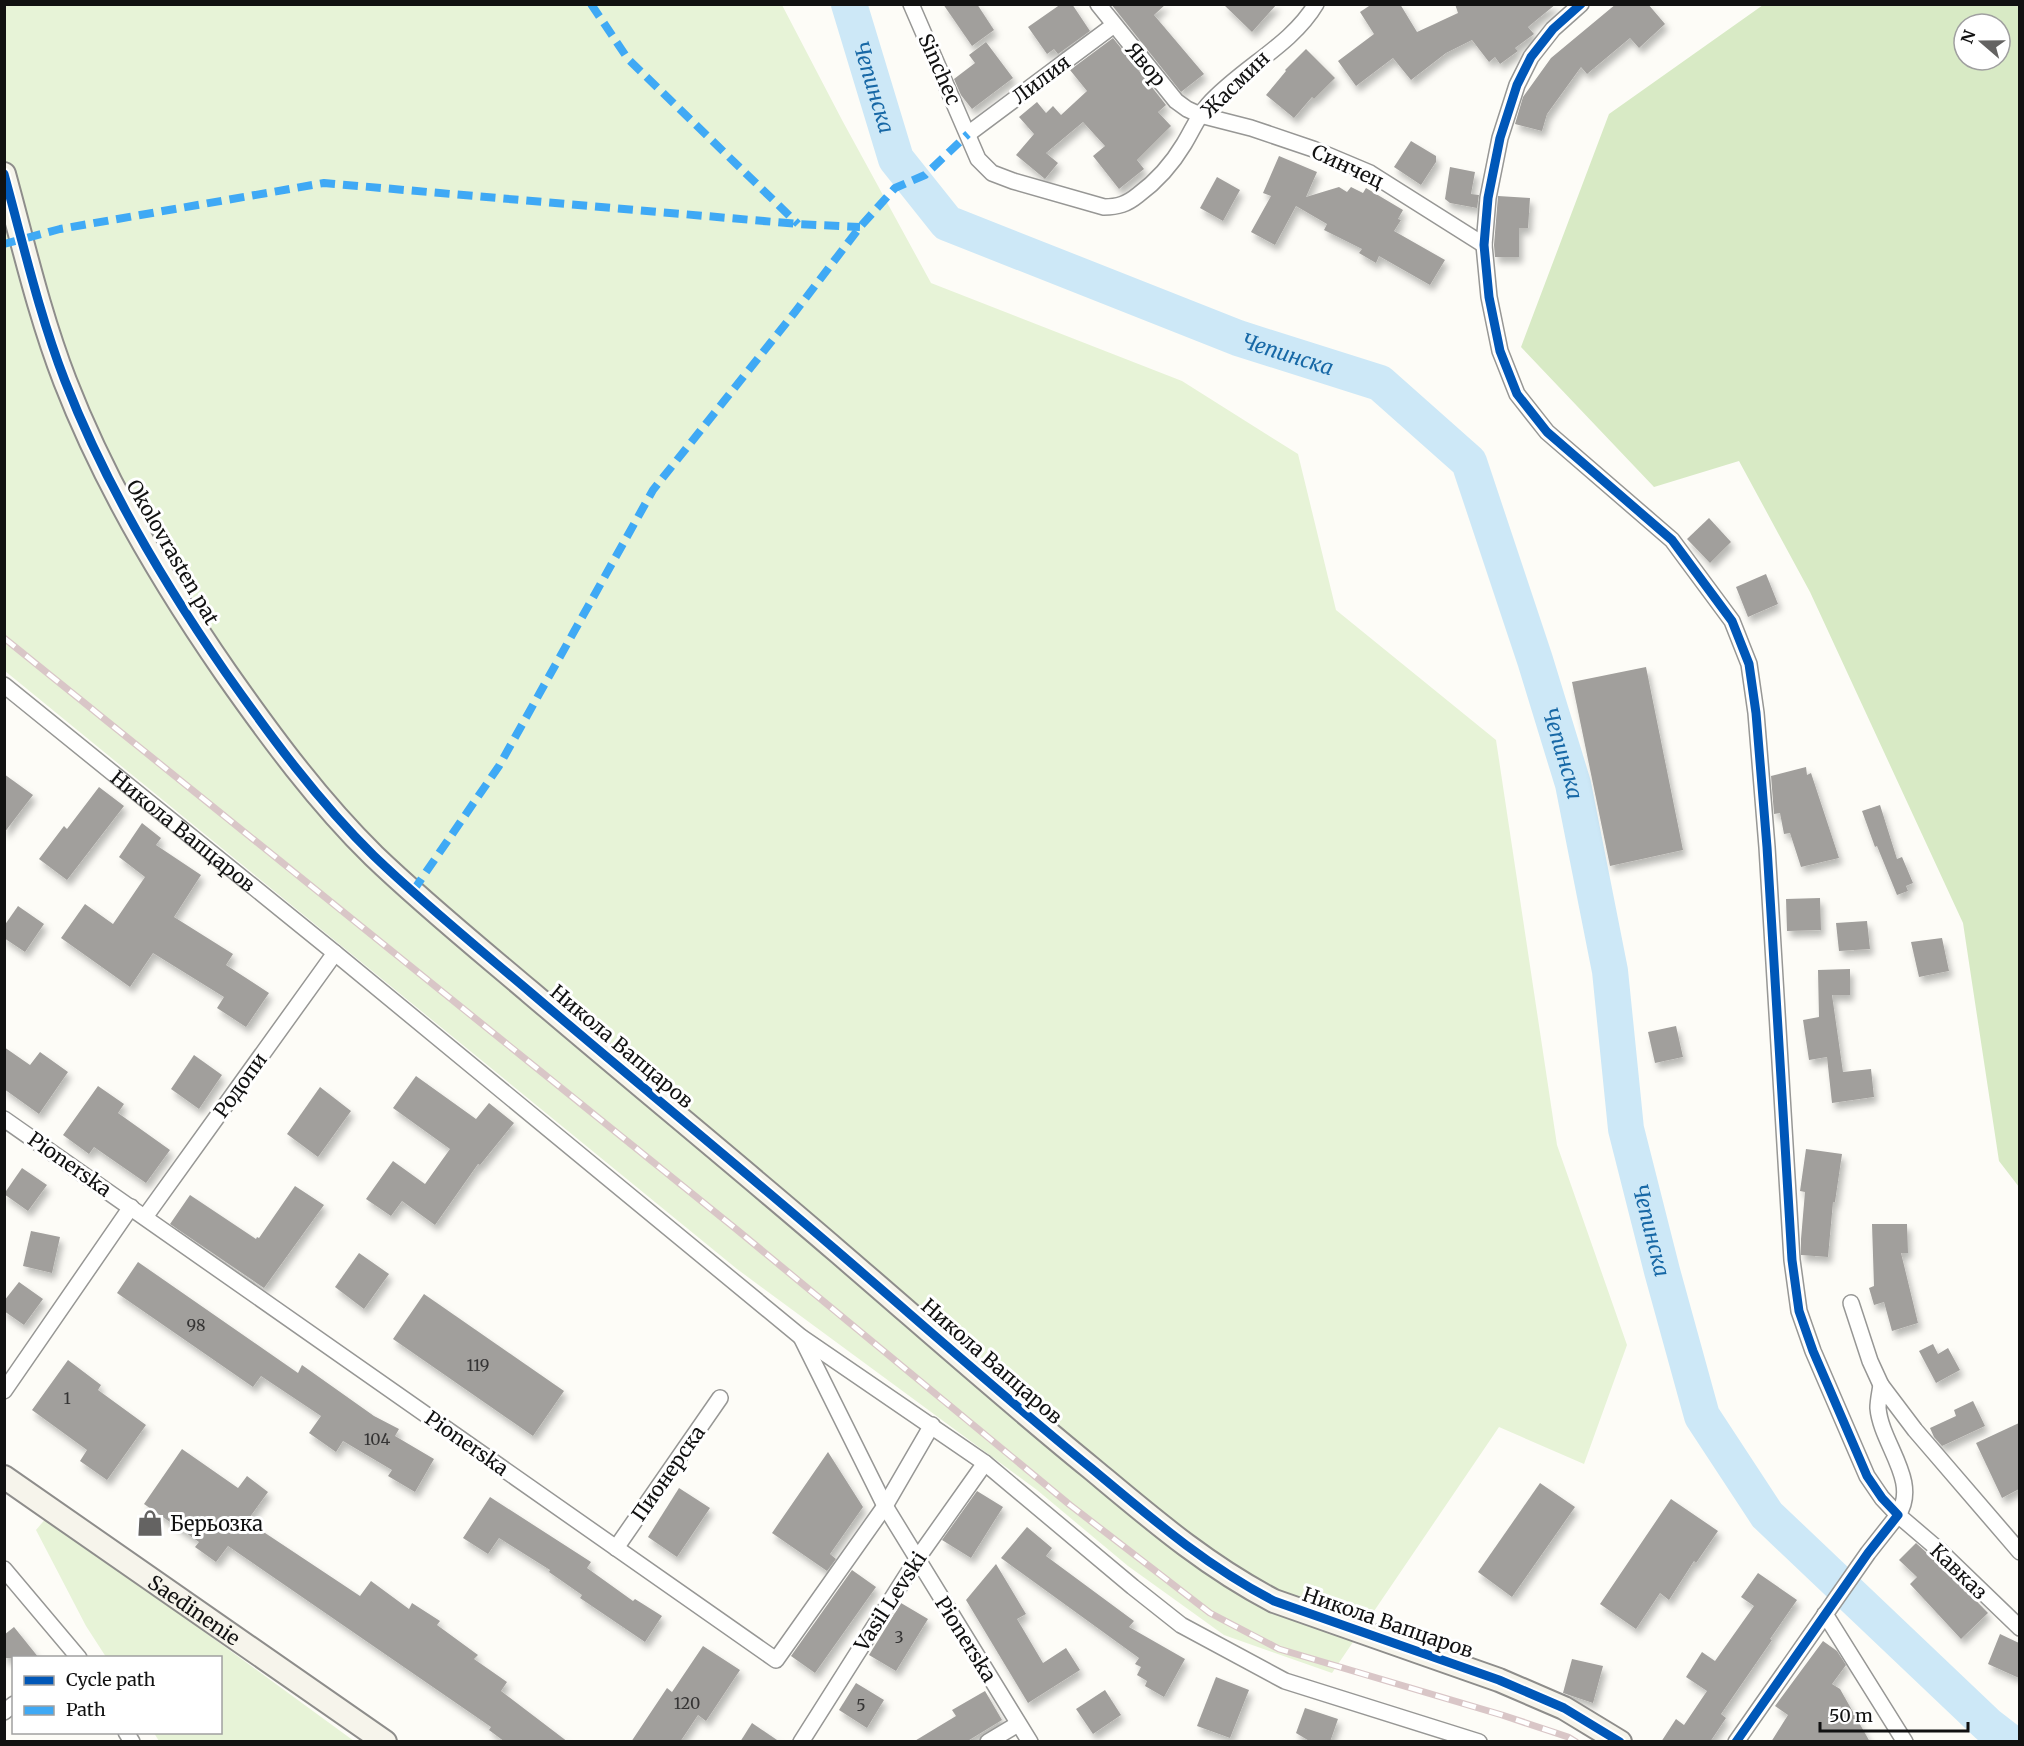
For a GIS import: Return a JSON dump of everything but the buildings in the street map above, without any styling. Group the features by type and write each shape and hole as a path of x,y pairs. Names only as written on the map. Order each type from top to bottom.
{"street":[{"name":"Sinchec","path":"911,4 978,159 992,173 1104,207 1119,207 1137,197"},
{"name":"Явор","path":"1098,4 1176,100 1186,109 1200,115"},
{"name":"Кавказ","path":"1581,4 1553,29 1532,57 1517,85 1500,138 1488,198 1484,245 1489,297 1500,351 1517,394 1547,432 1672,540 1732,621 1749,664 1756,713 1764,803 1792,1260 1799,1311 1813,1352 1866,1476 1898,1515 1939,1550 2019,1628"},
{"name":"Жасмин","path":"1137,197 1170,165 1200,115 1216,97 1300,27 1314,5"},
{"name":"Лилия","path":"968,134 1114,25"},
{"name":"Синчец","path":"1200,115 1251,128 1313,148 1370,173 1484,245"},
{"name":"Okolovrasten pat","path":"4,174 34,289 65,381 102,464 147,548 200,634 256,716 311,788 372,854 413,891"},
{"name":"Никола Вапцаров","path":"4,685 335,953 801,1337 985,1463 1132,1587 1181,1625 1285,1681 1477,1741"},
{"name":"Никола Вапцаров","path":"413,891 796,1215 1038,1425 1210,1564 1274,1601 1498,1680 1564,1708 1620,1742"},
{"name":"Родопи","path":"145,1217 335,953"},
{"name":"Pionerska","path":"4,1119 776,1660 885,1506 932,1425"},
{"path":"4,1390 131,1207"},
{"path":"1851,1303 1870,1361 1881,1385 1915,1430 2019,1552"},
{"name":"Pionerska","path":"801,1337 885,1506 1029,1742"},
{"path":"1736,1742 1904,1505 1906,1492 1878,1408 1881,1385"},
{"name":"Пионерска","path":"616,1548 720,1398"},
{"name":"Vasil Levski","path":"801,1742 917,1559 985,1463"},
{"name":"Saedinenie","path":"4,1477 385,1742"},
{"path":"4,1569 74,1656"},
{"path":"1827,1611 1905,1742"},
{"path":"988,1742 1018,1724"}],"green space":[{"path":"4,5 782,5 931,283 1182,381 1298,454 1336,610 1496,740 1557,1145 1627,1345 1584,1464 1499,1427 1332,1673 1224,1635 1128,1566 1037,1490 737,1269 5,671"},
{"path":"1763,5 2019,5 2019,1187 1999,1161 1963,923 1810,592 1739,461 1654,487 1521,347 1609,114"},
{"path":"47,1517 354,1741 159,1741 155,1734 222,1734 222,1656 105,1656 86,1626 36,1530"}],"waterway":[{"name":"Чепинска","path":"849,4 896,159 947,223 1238,338 1380,383 1469,462 1535,660 1573,784 1610,971 1626,1129 1702,1416 1767,1515 1988,1725 2010,1742"}],"railway":[{"path":"4,638 736,1229 1070,1505 1210,1613 1279,1649 1502,1715 1568,1737 1576,1742"}],"marked path":[{"path":"591,4 628,59 798,224"},
{"path":"413,891 499,766 653,490 860,227 895,188 925,175 968,134"},
{"path":"4,244 60,229 324,183 798,224 860,227"}],"cycle path":[{"path":"1581,4 1553,29 1531,57 1517,85 1500,138 1488,198 1484,245 1489,297 1500,351 1517,394 1547,432 1672,540 1732,621 1749,664 1756,713 1767,847 1792,1260 1799,1311 1813,1351 1867,1476 1882,1498 1898,1515 1868,1553 1736,1742"},
{"path":"4,174 39,304 65,381 98,457 137,532 203,639 260,721 314,791 374,856 451,925 799,1218 1027,1415 1157,1523 1202,1556 1274,1601 1499,1680 1564,1708 1620,1742"}],"place":[{"name":"Берьозка","path":"150,1523"}]}
